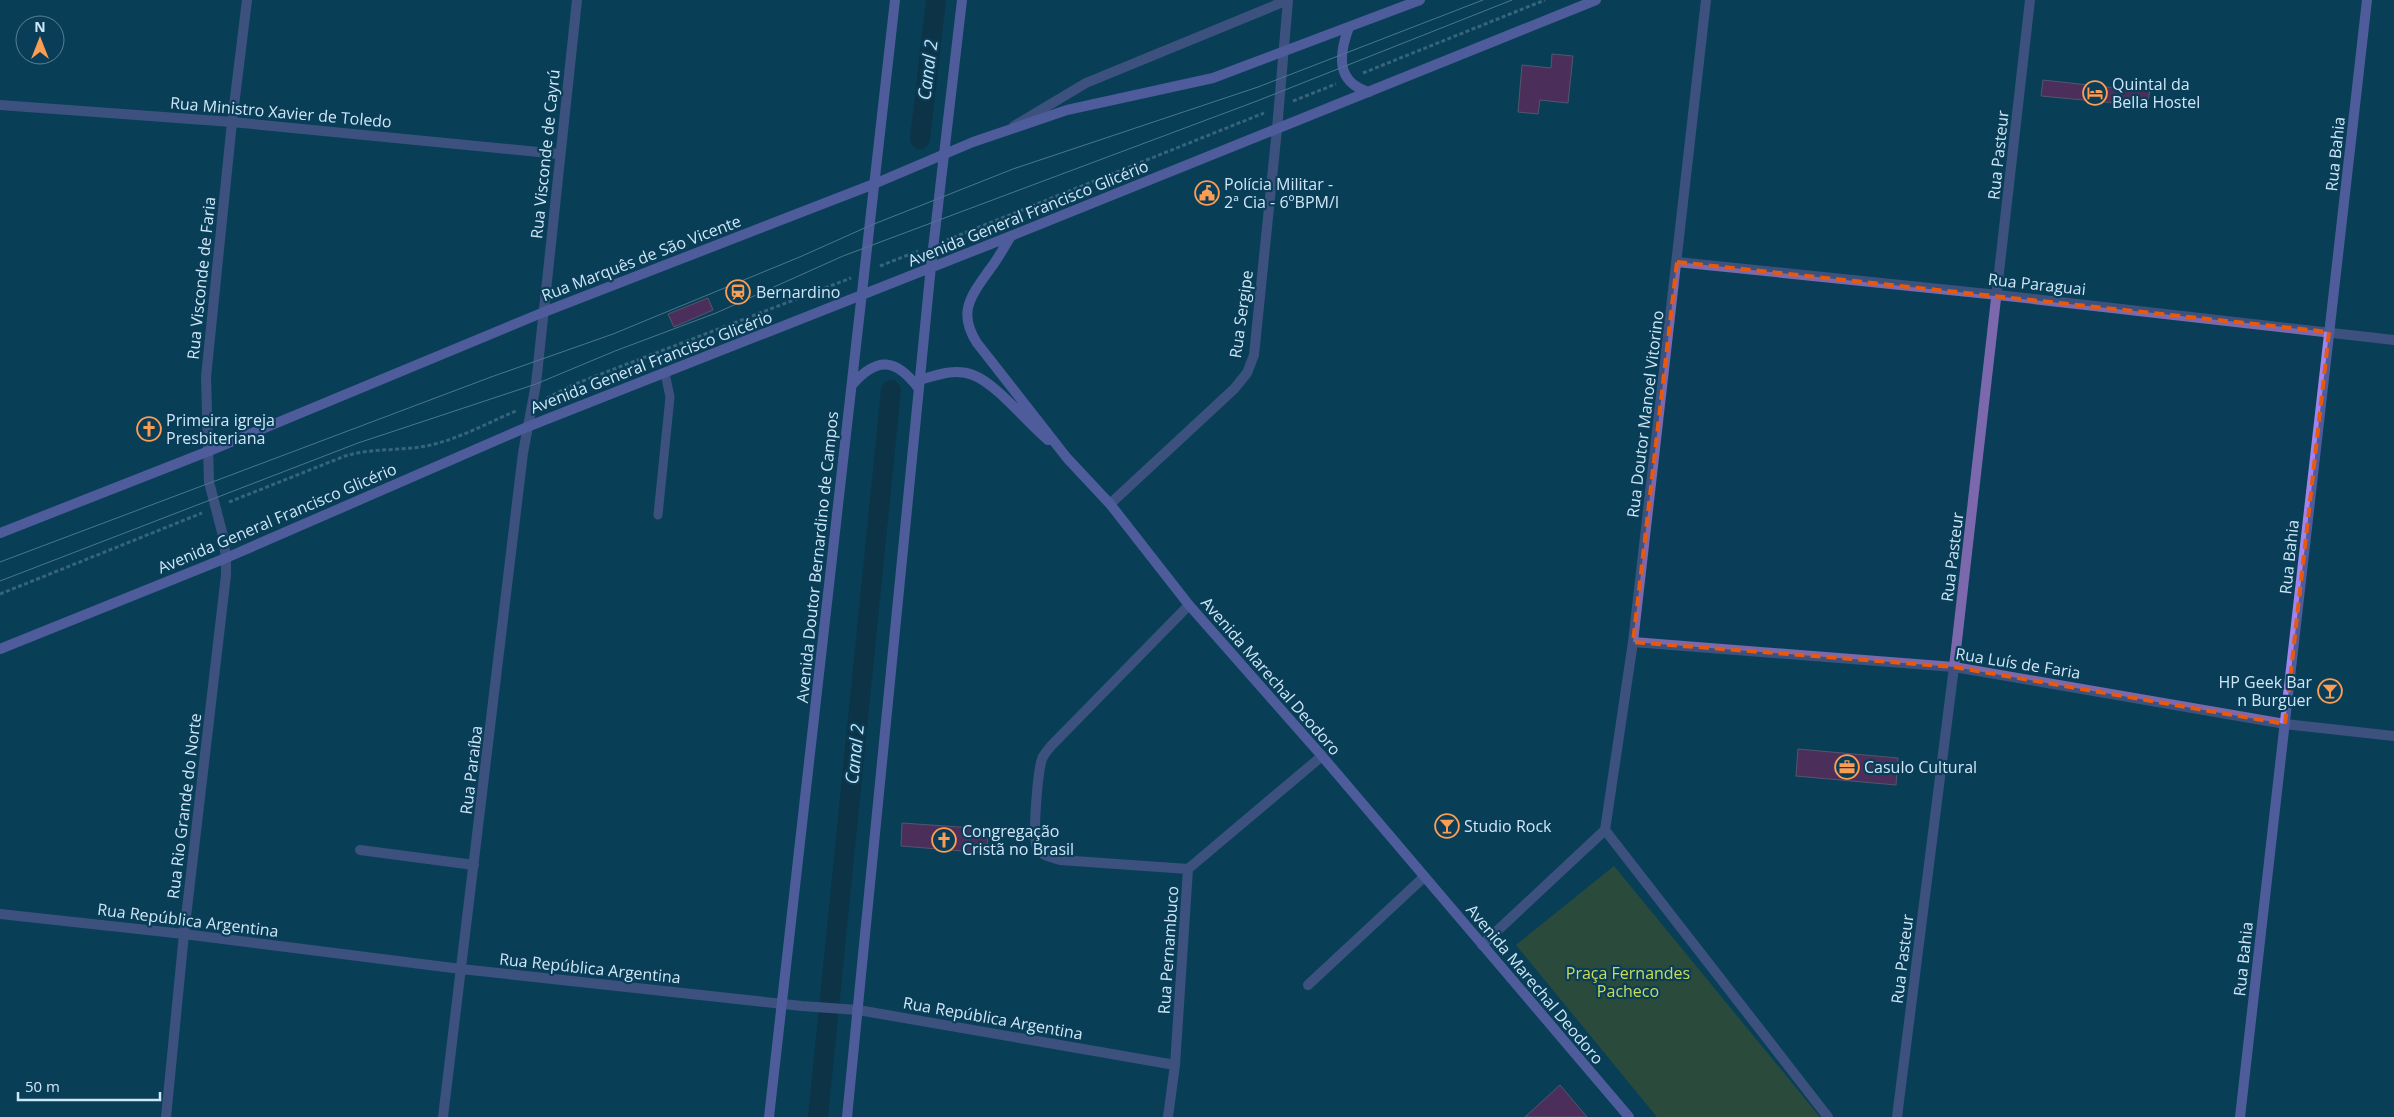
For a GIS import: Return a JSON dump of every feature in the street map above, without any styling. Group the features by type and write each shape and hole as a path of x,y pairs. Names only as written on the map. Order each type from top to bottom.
{"main road":[{"name":"Avenida Doutor Bernardino de Campos","path":"769,1117 895,0"},
{"path":"847,1117 931,266 962,0"},
{"path":"1009,129 1067,110 1213,78 1420,0"},
{"name":"Avenida General Francisco Glicério","path":"0,649 226,558 527,427 862,296 931,266 1011,236 1596,0"},
{"name":"Rua Bahia","path":"2240,1117 2367,0"},
{"path":"1349,28 1341,47 1342,68 1356,86 1369,92"},
{"name":"Rua Marquês de São Vicente","path":"0,533 209,451 544,312 874,184 1009,129"},
{"name":"Avenida Marechal Deodoro","path":"1011,236 970,299 967,314 969,329 977,343 1067,458 1110,504 1189,605 1322,756 1629,1117"},
{"path":"852,386 869,368 880,364 889,365 906,373 920,385"},
{"path":"920,385 951,372 973,375 990,386 1067,458"}],"street":[{"name":"Rua Visconde de Faria","path":"226,558 223,536 214,508 209,482 206,377 232,122 247,0"},
{"name":"Rua Visconde de Cayrú","path":"533,404 577,0"},
{"name":"Rua Sergipe","path":"1110,504 1234,389 1251,365 1254,355 1277,129 1288,0"},
{"name":"Rua Marquês de São Vicente","path":"1009,129 1086,83 1288,0"},
{"name":"Rua Doutor Manoel Vitorino","path":"1605,830 1634,642 1706,0"},
{"name":"Rua Pasteur","path":"1897,1117 1954,667 1998,295 2030,0"},
{"name":"Rua Ministro Xavier de Toledo","path":"0,105 232,122 559,154"},
{"name":"Rua Paraguai","path":"1677,262 1998,295 2394,340"},
{"name":"Rua Paraíba","path":"443,1117 527,427 533,404"},
{"name":"Rua Rio Grande do Norte","path":"166,1117 184,934 224,599 226,558"},
{"path":"1188,869 1060,860 1044,855 1037,847 1035,832 1039,772 1043,757 1051,746 1189,605"},
{"name":"Rua Luís de Faria","path":"1634,642 1954,667 2285,724 2394,736"},
{"name":"Rua Pernambuco","path":"1168,1117 1175,1066 1188,869 1322,756"},
{"path":"1482,945 1605,830 1828,1117"},
{"path":"360,850 474,865"},
{"path":"1308,985 1424,877"},
{"name":"Rua República Argentina","path":"0,914 184,934 462,969 782,1004 858,1010 1175,1066"}],"lane":[{"path":"658,515 670,397 665,373"}],"path":[{"path":"0,594 345,456 357,452 427,446 445,440 533,404 575,384 934,245 1545,0"}],"highlighted area":[{"path":"1677,262 2329,332 2285,724 1954,667 1633,642"}],"green space":[{"name":"Praça Fernandes Pacheco","path":"1614,866 1820,1117 1657,1117 1516,945"}],"building":[{"path":"1552,54 1573,56 1568,103 1540,100 1538,114 1518,112 1522,65 1551,68"},
{"name":"Quintal da Bella Hostel","path":"2043,80 2150,90 2147,106 2041,96"},
{"path":"708,298 713,310 674,327 668,314"},
{"name":"Casulo Cultural","path":"1798,749 1898,758 1896,785 1796,776"},
{"name":"Congregação Cristã no Brasil","path":"902,823 988,829 987,853 901,846"},
{"path":"1560,1085 1587,1117 1525,1117"}],"waterway":[{"name":"Canal 2","path":"920,139 936,0"},
{"name":"Canal 2","path":"818,1117 891,390"}],"tram line":[{"path":"0,562 491,377 613,334 802,256 869,226 1013,169 1258,87 1483,0"},
{"path":"0,581 358,443 536,384 615,351 716,313 843,256 1257,101 1512,0"}],"place":[{"name":"Quintal da Bella Hostel","path":"2095,93"},
{"name":"Polícia Militar - 2ª Cia - 6ºBPM/I","path":"1207,193"},
{"name":"Bernardino","path":"738,292"},
{"name":"Primeira igreja Presbiteriana","path":"149,429"},
{"name":"HP Geek Bar n Burguer","path":"2330,691"},
{"name":"Casulo Cultural","path":"1847,767"},
{"name":"Studio Rock","path":"1447,826"},
{"name":"Congregação Cristã no Brasil","path":"944,840"}]}
